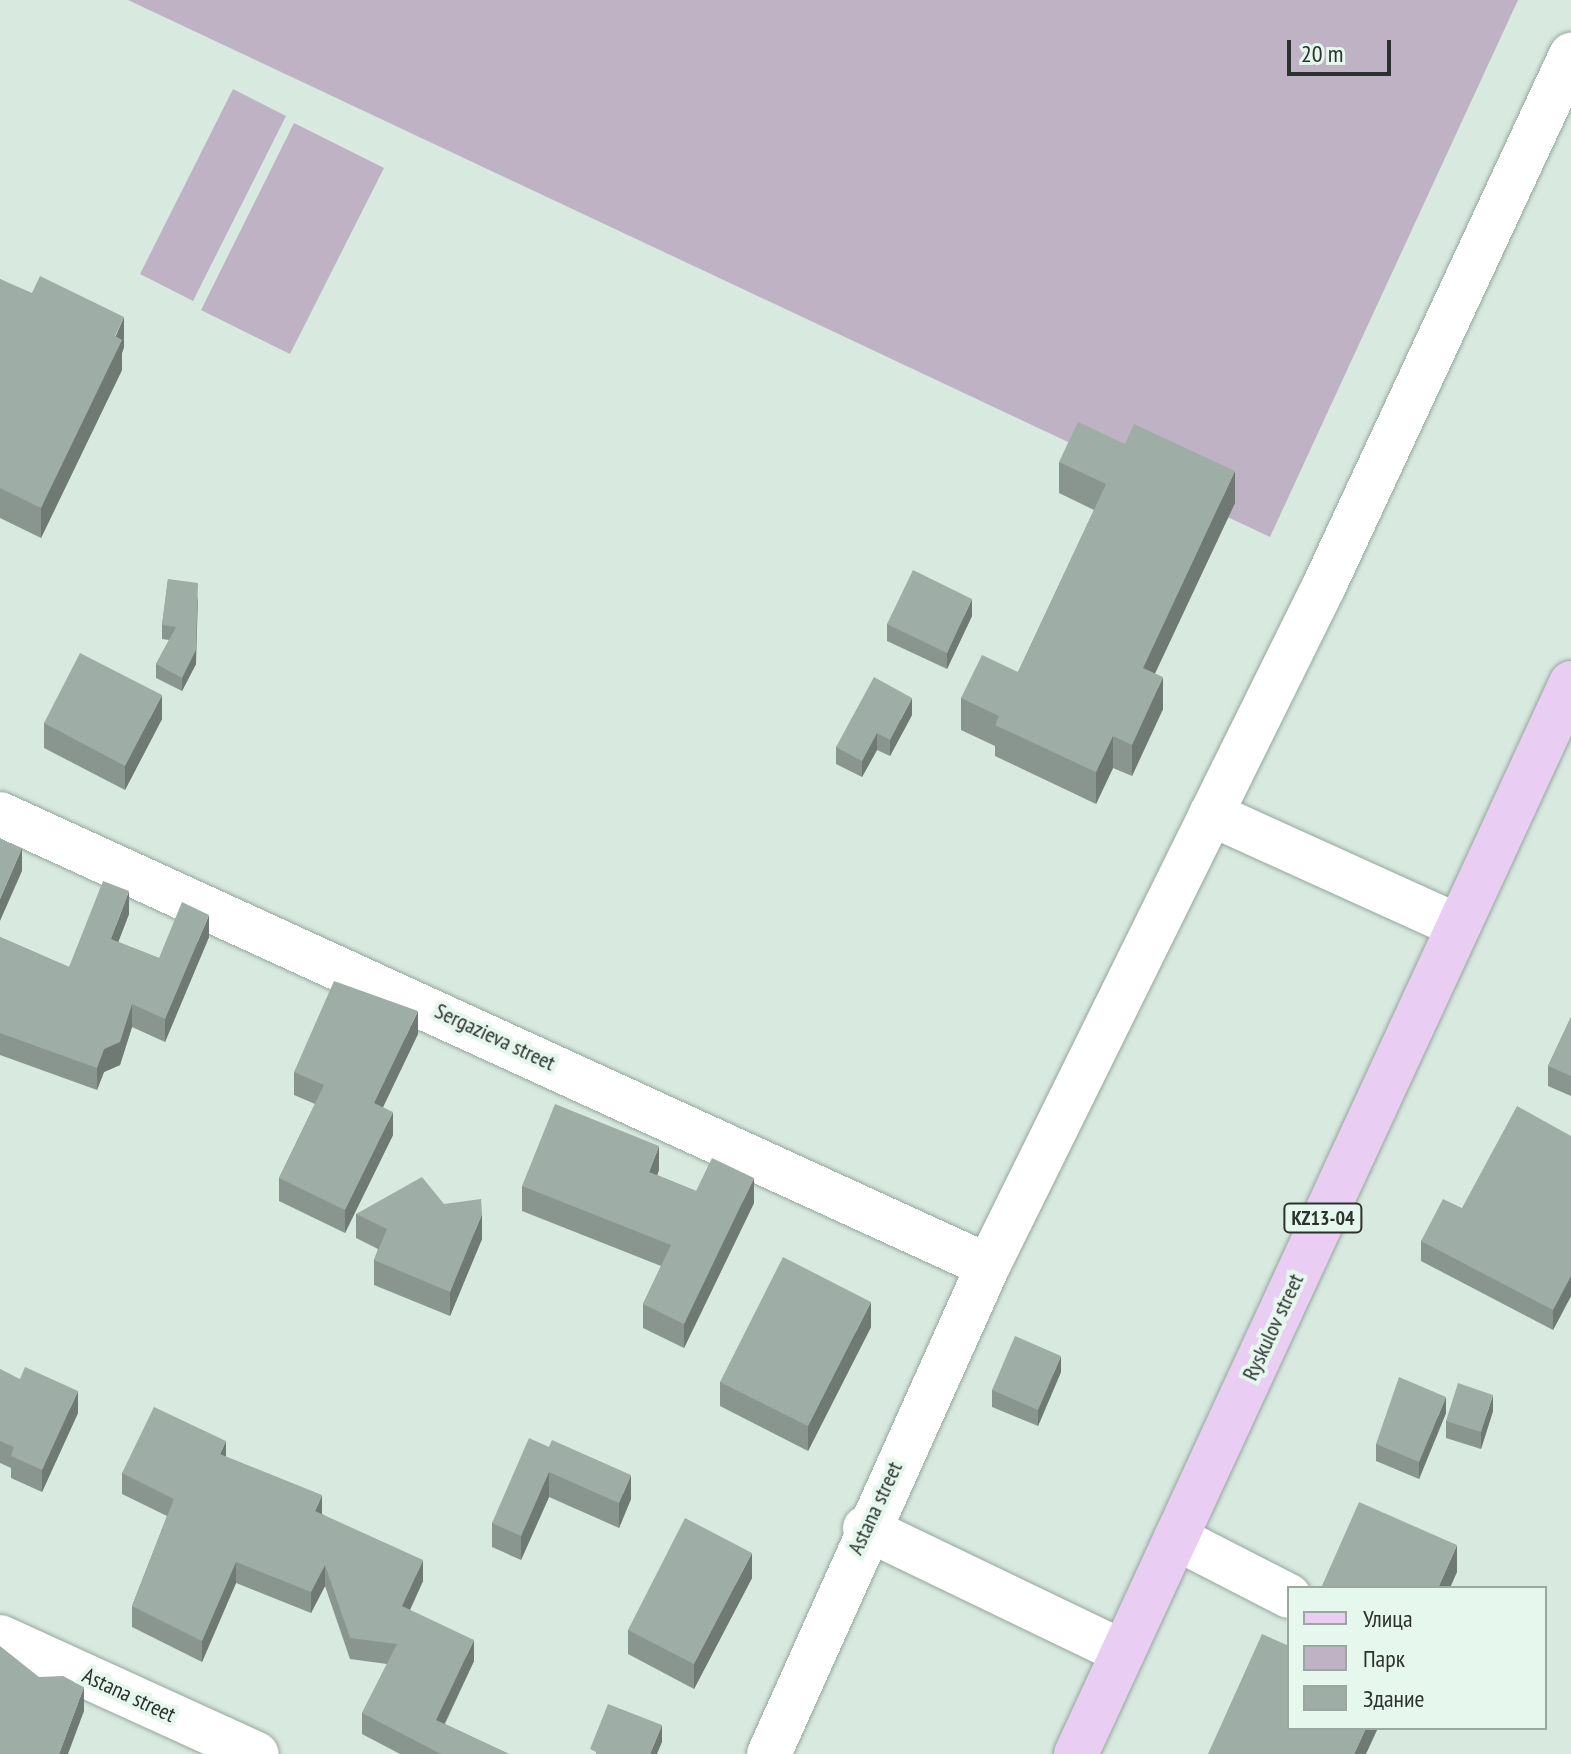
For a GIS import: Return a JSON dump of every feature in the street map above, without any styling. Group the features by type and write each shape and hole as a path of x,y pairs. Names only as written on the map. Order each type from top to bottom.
{"main road":[{"name":"Ryskulov street","path":"1076,1754 1571,683"}],"street":[{"name":"Astana street","path":"769,1754 865,1528 988,1266 1211,814 1571,55"},
{"name":"Sergazieva street","path":"0,814 988,1266"},
{"path":"1211,814 1458,926"},
{"path":"865,1528 1123,1652"},
{"path":"1176,1538 1287,1595"},
{"name":"Astana street","path":"0,1637 257,1754"}],"green space":[{"path":"128,0 1518,0 1270,537"},
{"path":"233,89 286,116 193,301 140,274"},
{"path":"294,123 384,168 290,354 201,310"}],"building":[{"path":"40,276 124,317 115,336 122,340 41,508 0,488 0,279 32,293"},
{"path":"1078,422 1125,444 1134,424 1235,471 1143,668 1163,677 1132,745 1113,736 1096,772 995,725 999,716 961,698 982,655 1018,672 1106,484 1059,462"},
{"path":"913,570 972,599 947,653 887,624"},
{"path":"168,579 198,583 196,650 182,678 156,664 176,627 162,625"},
{"path":"80,653 162,695 125,766 44,723"},
{"path":"874,677 912,698 890,740 877,733 862,761 836,747"},
{"path":"0,839 22,848 0,899"},
{"path":"103,881 129,891 111,939 159,958 182,902 209,915 165,1019 132,1004 120,1042 104,1049 97,1068 0,1033 0,937 69,967"},
{"path":"334,981 418,1011 374,1103 393,1112 345,1210 279,1178 324,1085 294,1072"},
{"path":"1571,1017 1571,1076 1548,1066"},
{"path":"555,1104 659,1146 649,1172 696,1191 712,1158 754,1178 684,1324 643,1304 671,1245 522,1186"},
{"path":"1517,1106 1571,1136 1571,1276 1553,1310 1421,1241 1443,1199 1462,1208"},
{"path":"422,1177 444,1204 481,1199 482,1214 450,1292 374,1260 387,1229 356,1214"},
{"path":"783,1257 871,1302 808,1426 720,1382"},
{"path":"1015,1336 1061,1356 1038,1410 992,1390"},
{"path":"25,1367 78,1391 42,1470 11,1456 14,1447 0,1441 0,1369 20,1379"},
{"path":"1399,1377 1446,1397 1419,1462 1376,1444"},
{"path":"1458,1383 1493,1395 1481,1432 1446,1421"},
{"path":"154,1407 226,1441 220,1454 322,1495 315,1511 423,1560 402,1606 474,1640 436,1720 509,1754 441,1754 362,1713 397,1644 350,1638 325,1565 311,1592 236,1562 202,1641 132,1606 174,1499 122,1473"},
{"path":"529,1438 549,1447 552,1440 631,1475 619,1503 549,1472 521,1536 492,1523"},
{"path":"1359,1502 1457,1545 1439,1586 1322,1586"},
{"path":"685,1518 752,1553 694,1664 628,1630"},
{"path":"1262,1634 1287,1645 1287,1730 1365,1730 1354,1754 1208,1754"},
{"path":"0,1646 39,1677 63,1676 84,1687 59,1754 0,1754"},
{"path":"608,1704 662,1725 650,1754 596,1754 590,1749"}]}
